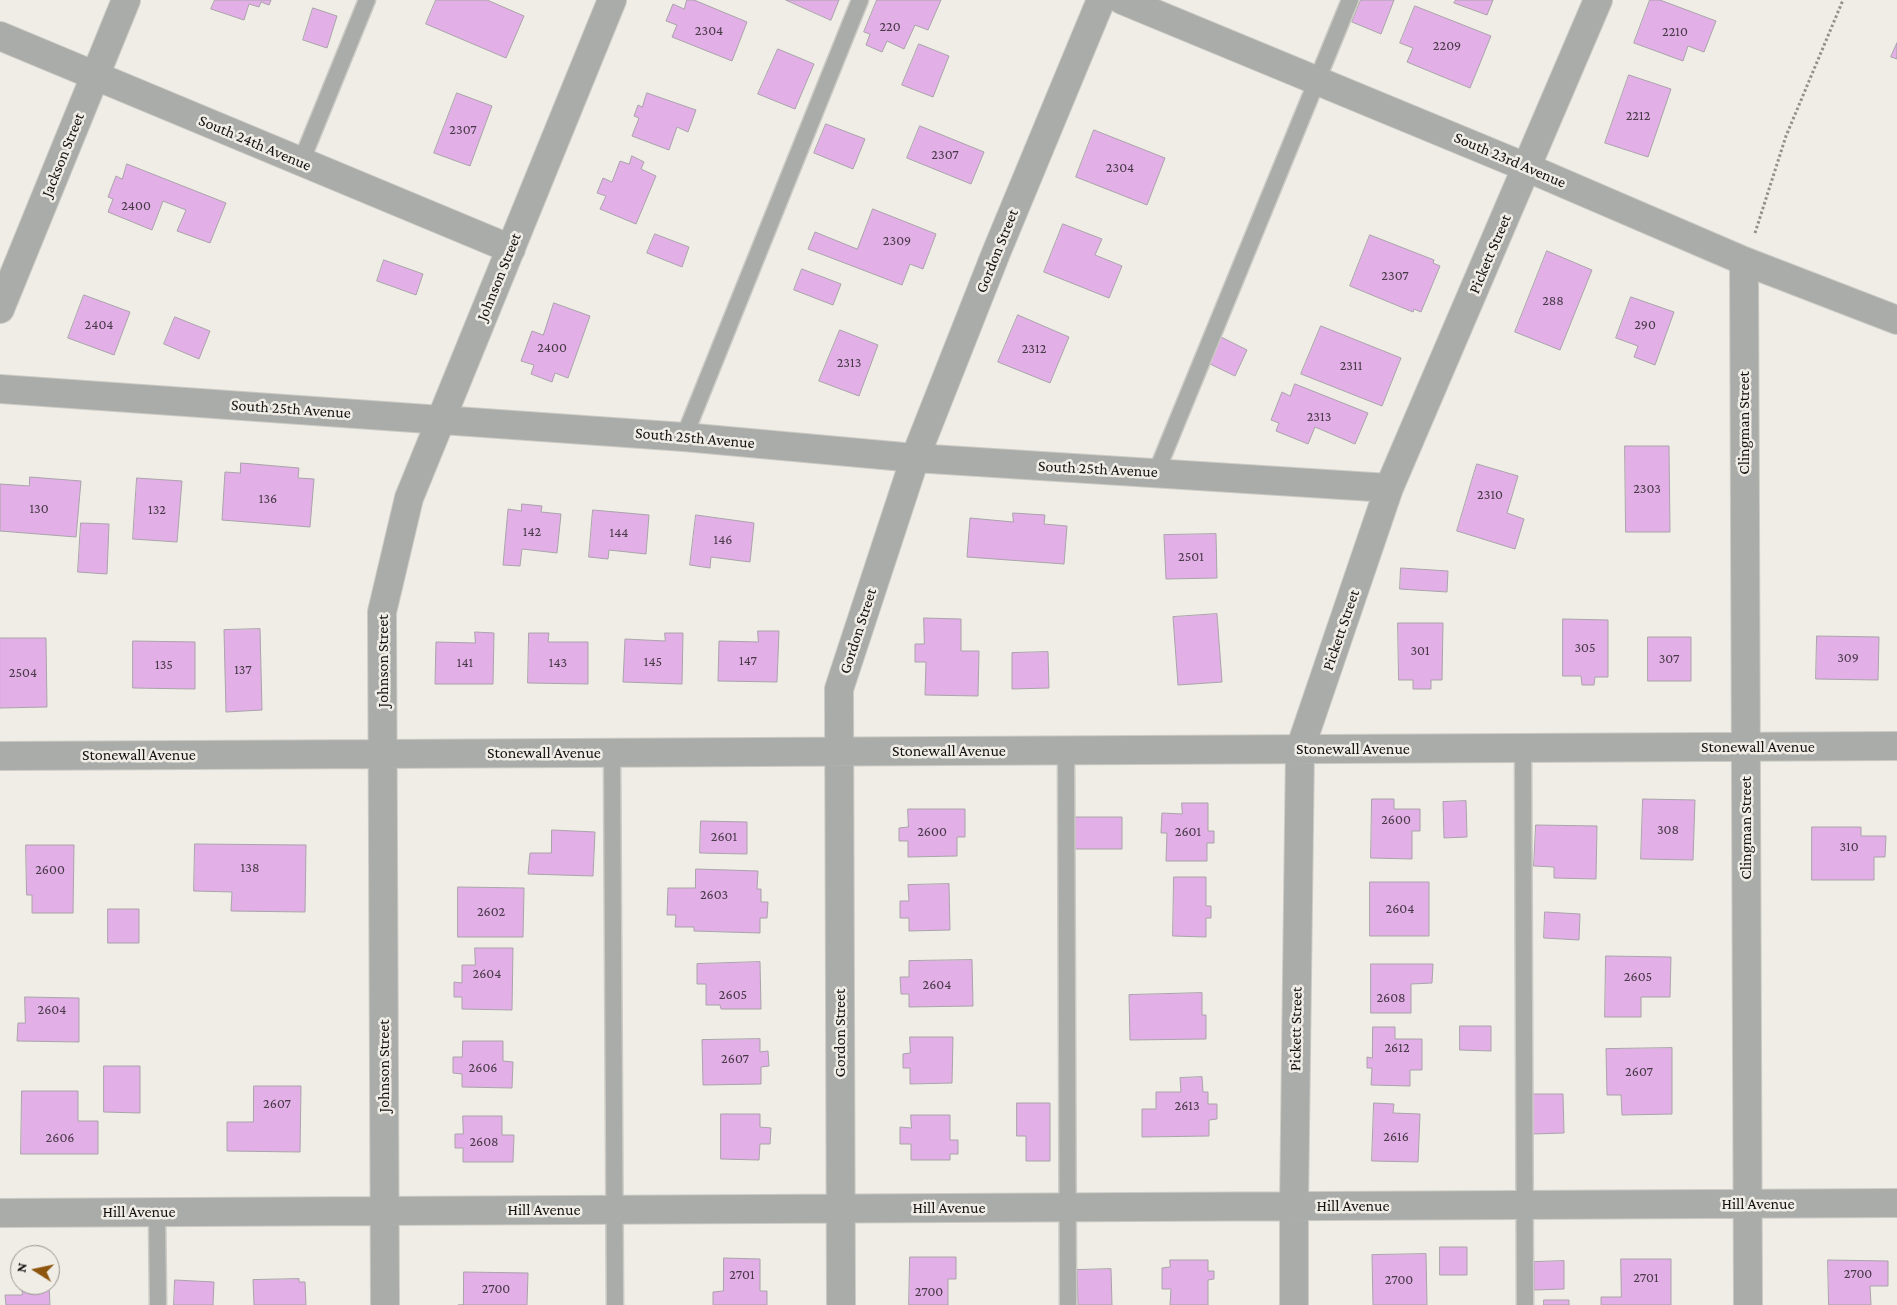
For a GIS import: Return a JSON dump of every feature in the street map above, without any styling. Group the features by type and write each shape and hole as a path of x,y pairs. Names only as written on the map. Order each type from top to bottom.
{"street":[{"name":"Jackson Street","path":"0,309 126,0"},
{"name":"Johnson Street","path":"385,1305 382,612 409,498 612,0"},
{"name":"Gordon Street","path":"841,1305 839,689 915,458 996,252 1101,0"},
{"name":"South 23rd Avenue","path":"1122,0 1528,168 1744,261 1897,320"},
{"name":"Pickett Street","path":"1294,1305 1300,749 1389,488 1528,168 1598,0"},
{"name":"South 24th Avenue","path":"0,36 511,249"},
{"name":"Clingman Street","path":"1744,261 1748,1305"},
{"name":"South 25th Avenue","path":"0,389 684,437 915,458 1389,488"},
{"name":"Stonewall Avenue","path":"0,756 1897,746"},
{"name":"Hill Avenue","path":"0,1213 1897,1203"}],"lane":[{"path":"301,162 366,0"},
{"path":"684,437 860,0"},
{"path":"1156,472 1350,0"},
{"path":"1523,748 1525,1305"},
{"path":"1066,750 1068,1305"},
{"path":"612,752 614,1305"},
{"path":"157,1212 158,1305"}],"path":[{"path":"1744,261 1758,225 1786,136 1843,0"}],"building":[{"path":"215,0 271,0 269,5 261,2 259,7 249,4 244,20 211,9"},
{"path":"436,0 487,0 524,16 506,58 426,24"},
{"path":"687,0 694,0 747,22 732,61 672,37 677,25 666,21 673,4 684,9"},
{"path":"786,0 839,0 831,20"},
{"path":"877,0 941,0 928,30 915,25 904,49 887,41 882,52 866,45 870,34 864,32"},
{"path":"1361,0 1394,0 1381,34 1352,22"},
{"path":"1456,0 1493,0 1487,15 1454,3"},
{"path":"1650,0 1660,0 1716,21 1704,52 1688,46 1683,61 1634,43"},
{"path":"1415,6 1491,36 1470,88 1407,62 1413,48 1400,43"},
{"path":"313,8 337,16 327,48 303,40"},
{"path":"1897,43 1897,59 1891,57"},
{"path":"919,44 949,56 933,97 902,85"},
{"path":"778,49 814,64 795,109 758,94"},
{"path":"1629,75 1671,89 1648,157 1605,143"},
{"path":"457,93 492,106 470,166 434,153"},
{"path":"647,93 696,110 688,132 677,127 669,150 632,136 639,118 634,116 638,105 642,107"},
{"path":"826,124 865,139 853,169 814,153"},
{"path":"920,126 984,152 971,184 907,158"},
{"path":"1094,130 1165,158 1147,205 1076,177"},
{"path":"632,156 644,162 641,169 656,176 636,224 600,209 606,196 597,193 603,178 612,182 620,161 629,164"},
{"path":"127,164 226,203 210,243 177,231 186,210 163,201 152,230 108,212 113,199 108,197 116,176 122,179"},
{"path":"873,209 936,234 923,269 910,264 902,285 808,249 815,232 857,249"},
{"path":"1063,224 1102,239 1095,255 1122,266 1109,298 1044,272"},
{"path":"655,234 689,247 682,267 647,253"},
{"path":"1370,235 1434,260 1433,263 1440,266 1421,312 1414,309 1413,312 1350,286"},
{"path":"1547,251 1592,270 1560,350 1515,332"},
{"path":"384,260 423,274 416,295 377,281"},
{"path":"802,269 841,284 833,305 794,290"},
{"path":"84,295 130,312 114,355 68,338"},
{"path":"1631,297 1674,312 1655,365 1634,357 1638,346 1616,338"},
{"path":"554,303 590,316 568,378 555,373 552,382 531,374 534,365 521,361 532,331 543,335"},
{"path":"1018,315 1069,337 1050,383 998,362"},
{"path":"175,317 210,331 199,359 164,344"},
{"path":"1321,326 1401,358 1382,406 1301,374"},
{"path":"840,330 878,345 859,396 819,381"},
{"path":"1221,337 1247,350 1235,376 1208,363"},
{"path":"1295,384 1368,413 1355,444 1315,427 1308,444 1276,431 1279,423 1271,420 1282,392 1290,396"},
{"path":"1625,446 1669,446 1670,532 1626,532"},
{"path":"241,463 299,468 298,478 314,479 310,527 222,520 225,472 240,473"},
{"path":"1477,464 1518,476 1507,513 1524,519 1515,549 1457,531"},
{"path":"30,477 81,481 76,537 0,531 0,484 29,486"},
{"path":"137,478 182,481 177,542 133,539"},
{"path":"522,504 542,506 541,512 561,514 557,553 522,549 520,566 503,565 508,509 521,511"},
{"path":"593,510 649,515 646,554 609,550 608,559 589,557"},
{"path":"1013,513 1045,515 1044,524 1067,526 1064,564 967,557 970,518 1013,522"},
{"path":"696,515 754,523 750,562 711,557 710,568 690,565"},
{"path":"81,523 109,524 107,574 78,572"},
{"path":"1216,534 1217,578 1166,579 1164,535"},
{"path":"1401,568 1448,571 1447,592 1400,589"},
{"path":"1217,614 1222,682 1178,685 1173,617"},
{"path":"924,618 961,619 961,651 979,651 978,696 925,695 926,662 915,662 915,644 924,644"},
{"path":"1563,619 1608,620 1608,677 1595,677 1594,685 1582,685 1581,676 1563,676"},
{"path":"1398,623 1443,623 1442,680 1431,680 1431,689 1413,689 1413,680 1399,680"},
{"path":"260,629 262,710 226,712 224,630"},
{"path":"758,631 779,631 777,682 718,681 719,641 758,642"},
{"path":"475,632 494,633 493,684 435,684 436,642 475,643"},
{"path":"529,633 549,633 548,642 588,642 588,684 528,683"},
{"path":"665,633 683,633 682,684 623,682 625,639 665,641"},
{"path":"1817,636 1879,637 1878,680 1816,679"},
{"path":"1648,637 1691,637 1691,681 1648,681"},
{"path":"0,638 46,638 47,707 0,708"},
{"path":"133,641 195,642 195,689 133,688"},
{"path":"1048,652 1049,688 1012,689 1012,653"},
{"path":"1372,799 1394,799 1394,809 1420,809 1420,831 1412,831 1412,859 1371,858"},
{"path":"1643,799 1695,800 1693,860 1641,859"},
{"path":"1466,801 1467,837 1444,838 1443,802"},
{"path":"1182,803 1208,803 1208,831 1214,831 1214,843 1207,843 1207,861 1166,861 1167,833 1161,833 1162,813 1182,814"},
{"path":"908,809 965,809 965,837 957,837 957,856 908,857 908,841 899,841 899,828 908,827"},
{"path":"1075,817 1122,817 1122,849 1075,849"},
{"path":"701,821 747,822 747,854 700,853"},
{"path":"1536,825 1597,826 1596,879 1554,878 1554,867 1534,866"},
{"path":"1812,827 1861,827 1861,836 1886,836 1885,857 1874,857 1874,880 1812,880"},
{"path":"552,830 595,832 593,876 528,874 530,853 551,853"},
{"path":"195,844 306,845 305,912 231,911 232,892 194,891"},
{"path":"26,845 74,845 73,913 32,913 32,895 27,895"},
{"path":"696,869 758,871 757,889 761,889 761,902 768,902 767,918 760,918 760,933 694,931 694,927 675,927 676,915 667,915 668,888 695,888"},
{"path":"1174,877 1206,877 1206,906 1211,906 1211,918 1206,918 1206,937 1173,936"},
{"path":"1370,882 1429,882 1429,936 1370,936"},
{"path":"949,884 950,930 909,931 909,918 900,918 900,901 909,901 908,885"},
{"path":"458,887 524,888 523,937 458,937"},
{"path":"108,909 139,909 139,943 108,943"},
{"path":"1545,912 1580,914 1579,940 1544,938"},
{"path":"475,948 513,948 512,1010 462,1009 462,997 454,997 454,982 462,983 462,965 475,965"},
{"path":"1606,956 1671,957 1670,997 1641,997 1641,1017 1605,1017"},
{"path":"972,960 973,1006 909,1007 909,994 901,994 900,977 909,977 909,961"},
{"path":"760,962 761,1009 721,1009 720,1005 706,1005 706,984 697,984 697,964"},
{"path":"1371,964 1433,964 1432,983 1411,984 1411,1013 1371,1013"},
{"path":"1202,993 1202,1015 1206,1015 1206,1039 1130,1040 1129,995"},
{"path":"25,997 79,998 79,1042 17,1041 18,1023 25,1023"},
{"path":"1460,1026 1491,1026 1491,1051 1460,1050"},
{"path":"1373,1027 1395,1027 1395,1039 1422,1039 1422,1070 1410,1070 1410,1086 1371,1085 1372,1068 1367,1068 1367,1057 1372,1058"},
{"path":"910,1037 953,1037 952,1083 910,1084 910,1068 903,1068 903,1054 910,1053"},
{"path":"760,1039 760,1052 768,1051 769,1066 761,1067 761,1084 703,1085 702,1040"},
{"path":"463,1041 503,1041 503,1061 513,1062 512,1088 462,1087 462,1074 453,1073 453,1057 462,1057"},
{"path":"1672,1048 1672,1114 1622,1115 1621,1095 1607,1095 1606,1049"},
{"path":"104,1066 140,1066 140,1113 104,1112"},
{"path":"1202,1077 1203,1092 1208,1092 1208,1104 1217,1104 1217,1119 1209,1120 1209,1136 1142,1137 1142,1109 1156,1109 1156,1092 1181,1092 1180,1078"},
{"path":"254,1086 301,1086 300,1152 227,1151 227,1122 253,1122"},
{"path":"22,1091 78,1091 78,1121 98,1121 98,1154 21,1154"},
{"path":"1532,1094 1563,1094 1564,1133 1533,1134"},
{"path":"1017,1103 1050,1103 1050,1161 1026,1161 1026,1136 1017,1136"},
{"path":"1374,1103 1394,1104 1393,1113 1420,1114 1418,1162 1372,1161"},
{"path":"721,1114 760,1114 760,1127 771,1128 770,1144 760,1144 759,1160 721,1159"},
{"path":"911,1115 950,1115 950,1140 958,1140 958,1154 950,1154 950,1160 911,1160 911,1144 900,1144 900,1127 911,1128"},
{"path":"463,1116 502,1116 502,1135 514,1135 513,1162 463,1162 463,1148 455,1148 455,1134 463,1134"},
{"path":"1440,1247 1467,1247 1467,1275 1440,1275"},
{"path":"1426,1254 1427,1305 1373,1305 1372,1255"},
{"path":"910,1257 956,1257 956,1279 948,1279 948,1305 909,1305"},
{"path":"724,1258 760,1259 760,1291 767,1291 767,1305 713,1305 713,1292 723,1291"},
{"path":"1621,1259 1671,1259 1671,1305 1601,1305 1601,1297 1621,1297"},
{"path":"1170,1260 1208,1260 1208,1271 1214,1271 1214,1279 1208,1280 1208,1305 1170,1305 1171,1289 1162,1289 1162,1268 1170,1267"},
{"path":"1828,1260 1888,1261 1888,1286 1870,1286 1871,1305 1829,1305"},
{"path":"1564,1261 1564,1289 1534,1290 1534,1262"},
{"path":"1111,1269 1112,1305 1078,1305 1077,1270"},
{"path":"464,1272 528,1273 527,1305 463,1305"},
{"path":"299,1279 299,1282 305,1282 306,1305 254,1305 253,1280"},
{"path":"175,1280 214,1282 213,1305 174,1305"},
{"path":"5,1295 50,1295 50,1305 6,1305"},
{"path":"1544,1300 1569,1300 1569,1305 1544,1305"}]}
